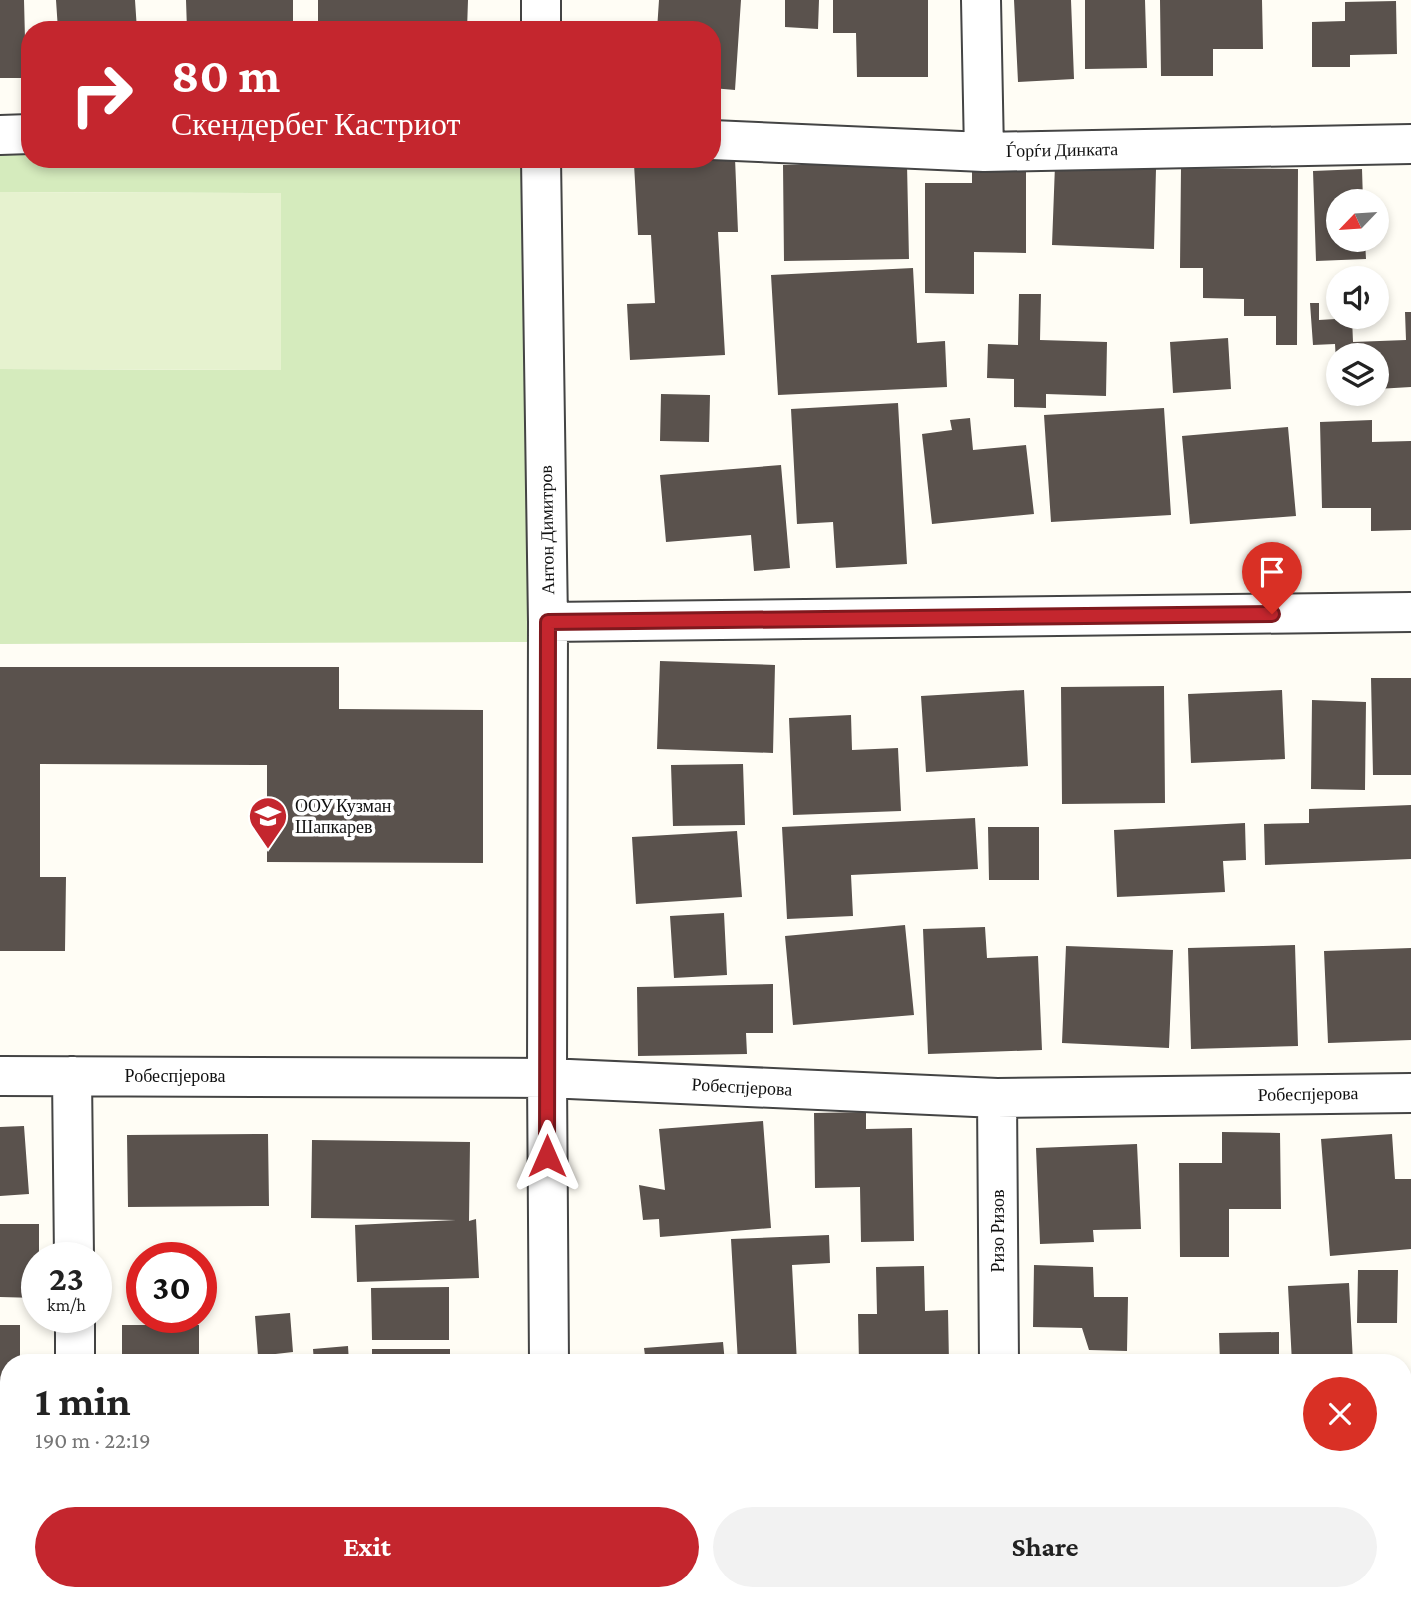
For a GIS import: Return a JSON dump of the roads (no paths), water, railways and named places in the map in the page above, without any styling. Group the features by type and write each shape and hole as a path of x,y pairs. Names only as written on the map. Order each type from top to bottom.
{"street":[{"path":"541,0 541,21"},
{"path":"981,0 984,152"},
{"path":"0,135 21,134"},
{"name":"Ѓорѓи Динката","path":"721,140 984,152 1411,144"},
{"name":"Антон Димитров","path":"541,168 548,622 549,1354"},
{"path":"548,622 1411,612"},
{"name":"Робеспјерова","path":"0,1076 547,1078 997,1098 1411,1093"},
{"path":"72,1076 74,1242"},
{"name":"Ризо Ризов","path":"997,1098 999,1354"},
{"path":"75,1333 75,1354"}],"place":[{"name":"ООУ Кузман Шапкарев","path":"268,850"}]}
